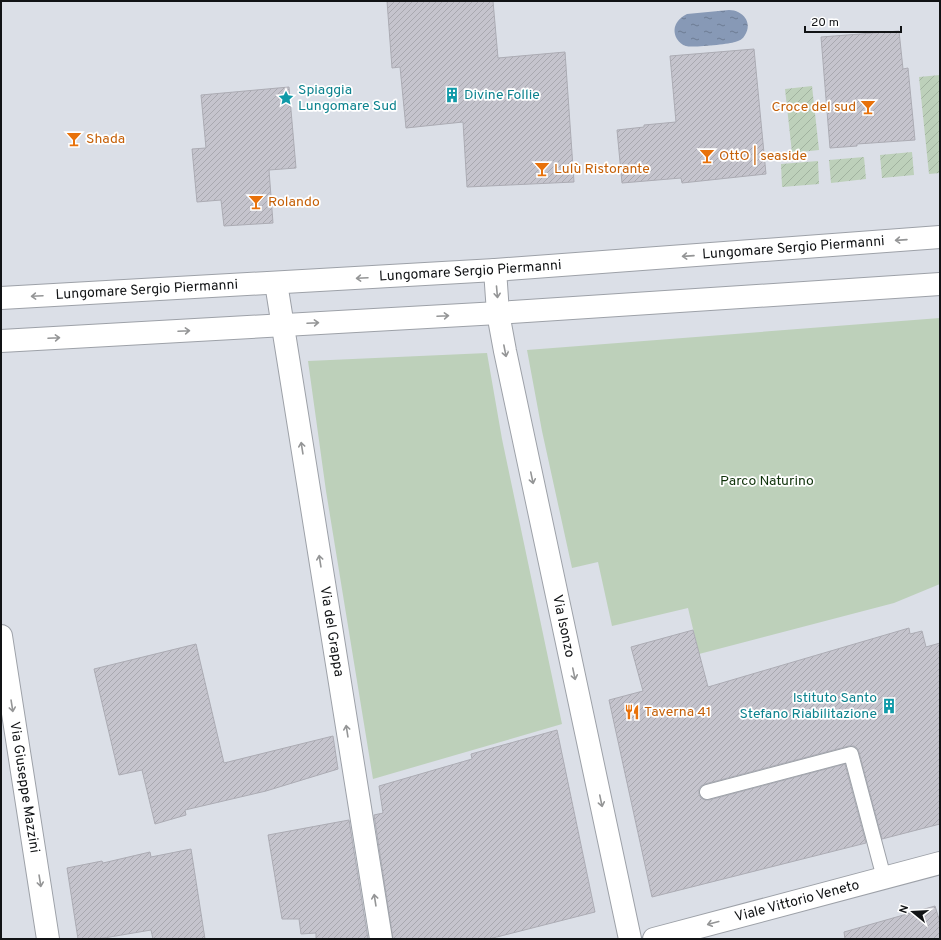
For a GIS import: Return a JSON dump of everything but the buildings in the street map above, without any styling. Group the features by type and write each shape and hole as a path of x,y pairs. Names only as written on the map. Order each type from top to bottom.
{"street":[{"name":"Lungomare Sergio Piermanni","path":"1,298 495,270 940,237"},
{"name":"Via Isonzo","path":"495,270 498,313 505,351 630,939"},
{"name":"Via del Grappa","path":"276,282 381,939"},
{"path":"1,341 498,313 940,284"},
{"name":"Via Giuseppe Mazzini","path":"1,636 48,939"},
{"name":"Viale Vittorio Veneto","path":"654,939 940,863"}],"lane":[{"path":"707,792 851,754 884,878"}],"green space":[{"path":"940,75 940,173 929,174 919,77"},
{"path":"812,86 819,150 792,153 785,89"},
{"path":"912,152 914,175 882,178 880,155"},
{"path":"864,157 866,179 831,183 829,160"},
{"path":"818,161 819,184 782,187 781,164"},
{"name":"Parco Naturino","path":"940,318 940,584 894,603 699,654 688,608 612,626 598,562 572,568 542,431 527,350"},
{"path":"487,353 502,439 562,724 373,779 326,491 308,361"}],"water":[{"path":"729,10 739,12 747,22 747,30 742,39 731,43 718,45 686,46 677,39 675,35 676,24 680,18 687,14"}],"place":[{"name":"Divine Follie","path":"452,95"},
{"name":"Spiaggia Lungomare Sud","path":"286,98"},
{"name":"Croce del sud","path":"868,107"},
{"name":"Shada","path":"74,139"},
{"name":"OttO | seaside","path":"707,156"},
{"name":"Lulù Ristorante","path":"542,169"},
{"name":"Rolando","path":"256,202"},
{"name":"Istituto Santo Stefano Riabilitazione","path":"889,706"},
{"name":"Taverna 41","path":"632,712"}]}
